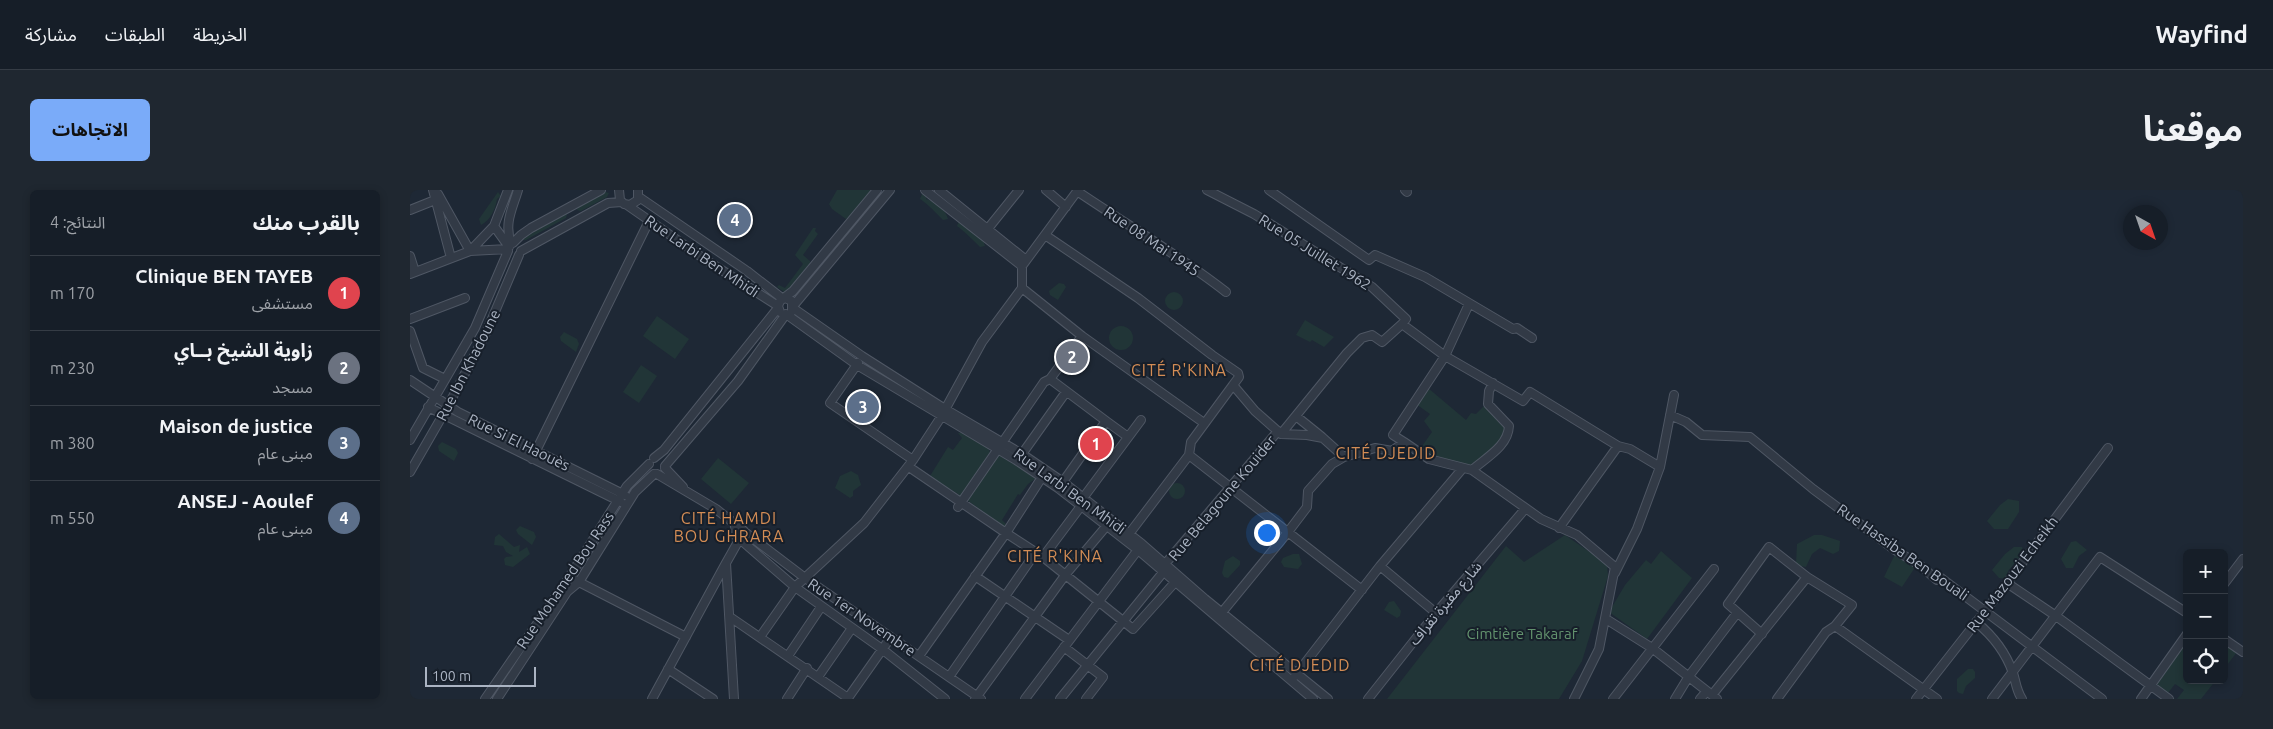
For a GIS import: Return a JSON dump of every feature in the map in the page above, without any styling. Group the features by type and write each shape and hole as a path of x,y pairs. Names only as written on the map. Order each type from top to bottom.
{"street":[{"path":"434,190 470,251"},
{"path":"470,251 494,226 508,190"},
{"path":"518,190 508,224 510,247 513,256 608,203 633,204 640,193"},
{"name":"Rue Ibn Khadoune","path":"410,440 475,328 510,247 520,235 601,190"},
{"path":"619,190 619,198 624,203"},
{"path":"786,314 781,312 778,307 784,298 877,190"},
{"path":"655,474 662,472 738,381 786,314 790,312 890,190"},
{"path":"925,190 985,232 1024,263"},
{"path":"939,190 985,232"},
{"path":"985,232 1019,190"},
{"path":"1046,190 1066,207"},
{"path":"760,637 795,588 864,523 911,463 941,417 982,342 1022,288 1024,263 1078,190"},
{"name":"Rue 08 Mai 1945","path":"1078,190 1131,228 1180,257 1226,292"},
{"name":"Rue 05 Juillet 1962","path":"1207,190 1254,214 1372,287 1406,319 1402,324 1445,356 1523,401 1530,392 1618,446 1630,449 1660,467"},
{"path":"1269,190 1369,260 1375,255 1425,277 1469,304 1532,338"},
{"name":"Rue Larbi Ben Mhidi","path":"640,193 784,298"},
{"path":"410,210 438,199"},
{"path":"438,199 451,258"},
{"name":"Rue Larbi Ben Mhidi","path":"624,203 778,307"},
{"path":"532,459 649,221"},
{"path":"494,226 510,247"},
{"path":"508,233 515,236 520,235"},
{"path":"1045,235 1138,298 1212,355 1238,372 1239,377 1191,442 1189,455 1129,534"},
{"path":"410,256 412,273 470,251 519,245 520,253"},
{"path":"706,260 714,248"},
{"name":"Rue Ibn Khadoune","path":"410,471 448,406 486,333 520,253"},
{"path":"1022,288 1082,336 1204,423"},
{"path":"410,319 465,298"},
{"path":"784,298 790,300 793,306"},
{"path":"1469,304 1445,356 1393,435 1430,459 1472,470 1525,509 1559,528 1577,535 1615,567 1599,649 1574,699"},
{"name":"Rue Larbi Ben Mhidi","path":"793,306 862,356 1044,473"},
{"name":"Rue Mohamed Bou Rass","path":"485,699 570,576 620,497 664,450 778,307"},
{"name":"Rue Larbi Ben Mhidi","path":"786,314 857,365 941,417 1022,454 1166,568 1177,580 1219,615 1262,646 1328,699"},
{"name":"Rue Belagoune Kouider","path":"1060,699 1086,664 1230,487 1296,416 1347,353 1362,338 1372,335 1382,342 1402,324"},
{"path":"475,328 486,333"},
{"path":"410,331 424,368 445,379"},
{"path":"960,504 1044,382 1050,379 1082,336"},
{"path":"862,356 830,403 911,463 960,504 1043,557 1122,620"},
{"path":"727,372 738,381"},
{"path":"1050,379 1128,437"},
{"name":"Rue Si El Haouès","path":"410,380 448,406 629,502"},
{"path":"1472,470 1507,441 1509,426 1488,404 1489,392 1493,384"},
{"path":"1233,385 1255,411 1280,432 1324,438"},
{"path":"1022,454 1066,392"},
{"path":"1614,574 1637,529 1660,467 1674,395"},
{"name":"Rue Si El Haouès","path":"428,407 532,459 620,497"},
{"name":"Rue Hassiba Ben Bouali","path":"1670,415 1686,422 1702,435 1750,438 1813,489 1895,550 1921,566 1938,580 1941,578 1986,610 2102,699"},
{"path":"1296,416 1344,457"},
{"path":"1043,557 1141,420"},
{"path":"1060,485 1106,421"},
{"path":"508,447 512,439"},
{"path":"1219,615 1307,507 1308,491 1332,464 1344,457 1375,448 1392,451 1404,442"},
{"path":"1559,528 1618,446"},
{"name":"Rue Mazouzi Echeikh","path":"1916,699 2007,583 2108,448"},
{"path":"1189,455 1362,590"},
{"path":"654,698 739,539 735,526 716,510 650,470 652,461 662,459 665,467 688,492"},
{"path":"1291,681 1380,566 1463,468"},
{"path":"919,656 1006,533 1044,473"},
{"name":"Rue Mohamed Bou Rass","path":"497,699 567,592 579,582 635,492 655,474"},
{"name":"شارع مقبرة تقراف","path":"1368,699 1436,613 1525,509"},
{"path":"978,698 1066,574 1109,523"},
{"name":"Rue Larbi Ben Mhidi","path":"1109,523 1129,534 1140,547"},
{"name":"Rue 1er Novembre","path":"735,526 805,578 978,698"},
{"path":"739,539 746,538 745,532"},
{"name":"Rue 1er Novembre","path":"739,539 795,588 882,649 945,699"},
{"path":"1025,699 1140,547"},
{"path":"1762,634 1728,604 1769,547 1807,577 1852,605 1835,626 1826,632 1777,699"},
{"path":"949,677 1036,552"},
{"path":"1992,699 2100,557 2183,610"},
{"path":"2228,579 2243,559"},
{"path":"726,563 734,699"},
{"path":"1380,566 1436,613"},
{"path":"1614,699 1714,569"},
{"path":"787,580 796,571"},
{"path":"570,576 686,637"},
{"path":"975,576 1034,617 1104,678 1086,699"},
{"path":"1700,699 1712,695 1807,577"},
{"name":"Rue Belagoune Kouider","path":"1122,620 1133,629 1177,580"},
{"path":"2007,583 2056,616 2168,699"},
{"path":"788,656 821,607"},
{"path":"1675,699 1689,676 1738,613"},
{"name":"Rue Larbi Ben Mhidi","path":"1219,615 1257,653 1313,699"},
{"path":"730,617 849,698 891,637"},
{"path":"1606,619 1652,648 1712,695"},
{"path":"1976,622 1992,635 2012,672 2017,692 2022,699"},
{"path":"1835,626 1937,699"},
{"path":"818,677 852,628"},
{"path":"2141,699 2184,639"},
{"path":"2228,642 2243,652"},
{"path":"1257,653 1262,646"},
{"path":"786,699 806,668"},
{"path":"668,669 713,699"}],"green space":[{"path":"837,190 871,190 846,219 832,209 829,204"},
{"path":"498,192 501,196 497,199 492,214 481,225 479,219"},
{"path":"605,192 609,193 607,197 581,211 577,210 578,206"},
{"path":"922,194 926,196 926,199 940,206 948,219 943,220 920,199"},
{"path":"564,213 567,214 566,218 526,240 522,240 522,236"},
{"path":"959,221 983,240 985,246 980,247 957,226"},
{"path":"813,228 816,228 815,231 818,234 803,255 810,261 810,265 787,294 777,287 779,285 785,288 803,264 795,255"},
{"path":"1059,283 1064,284 1066,287 1058,300 1050,295 1049,291"},
{"path":"1174,292 1180,295 1183,301 1180,307 1174,310 1168,307 1165,301 1168,295"},
{"path":"657,316 689,339 675,359 643,336"},
{"path":"1305,320 1334,337 1324,347 1312,340 1310,342 1296,335"},
{"path":"1121,326 1129,330 1133,338 1129,346 1121,350 1113,346 1109,338 1113,330"},
{"path":"564,332 577,339 579,344 576,352 561,341 560,337"},
{"path":"641,365 657,376 639,403 623,392"},
{"path":"1428,388 1466,420 1471,413 1476,414 1484,406 1490,409 1507,428 1498,445 1481,460 1469,466 1428,455 1420,449 1432,432 1424,421 1430,414 1416,404"},
{"path":"958,433 962,433 988,448 990,452 961,496 930,476 948,447 953,450 962,438"},
{"path":"442,442 456,449 458,453 454,461 439,451 438,446"},
{"path":"1000,456 1032,475 1035,479 1028,484 1020,495 1018,494 1002,520 1006,524 1004,527 967,500 996,457"},
{"path":"718,458 749,483 731,504 701,479"},
{"path":"851,471 858,475 861,485 853,491 853,496 850,498 835,488 840,476"},
{"path":"1174,483 1180,483 1185,488 1183,497 1174,499 1169,494 1169,488"},
{"path":"2008,499 2019,501 2019,512 2008,529 1994,529 1987,521 2000,505"},
{"path":"520,526 534,532 536,537 532,545 518,534 516,530"},
{"path":"499,534 514,547 520,545 519,552 527,547 530,554 513,567 505,565 504,559 513,556 506,552 503,546 494,545 495,537"},
{"name":"Cimtière Takaraf","path":"1565,535 1607,564 1608,576 1582,661 1559,699 1387,699 1506,546 1524,562"},
{"path":"1814,535 1822,535 1840,541 1839,551 1833,554 1820,548 1812,554 1806,567 1800,566 1796,563 1797,544"},
{"path":"2076,541 2087,550 2079,556 2073,568 2066,568 2061,559 2071,542"},
{"path":"2014,547 2022,547 2024,552 2008,571 2006,579 1999,578 1992,570 2005,554"},
{"path":"1661,551 1692,578 1647,639 1609,612 1625,585 1646,560 1651,564"},
{"path":"1896,552 1916,566 1902,587 1884,577"},
{"path":"1299,554 1302,564 1298,569 1284,567 1281,562 1283,558"},
{"path":"1233,556 1240,561 1240,565 1228,578 1224,577 1222,573 1225,561"},
{"path":"1394,601 1401,611 1400,616 1397,618 1384,610 1389,602"},
{"path":"2183,645 2183,684 2213,684 2201,699 2177,699 2184,690 2175,684 2168,693 2175,699 2173,699 2154,685"},
{"path":"2228,645 2237,652 2228,664"},
{"path":"1968,669 1973,669 1975,678 1966,686 1963,694 1959,693 1957,691 1957,679"}],"place":[{"name":"ANSEJ - Aoulef","path":"735,220"},
{"name":"زاوية الشيخ بــاي","path":"1072,357"},
{"name":"Maison de justice","path":"863,407"},
{"name":"Clinique BEN TAYEB","path":"1096,444"}],"district":[{"name":"CITÉ R'KINA","path":"1179,370"},
{"name":"CITÉ DJEDID","path":"1386,453"},
{"name":"CITÉ HAMDI BOU GHRARA","path":"729,527"},
{"name":"CITÉ R'KINA","path":"1055,556"},
{"name":"CITÉ DJEDID","path":"1300,665"}]}
